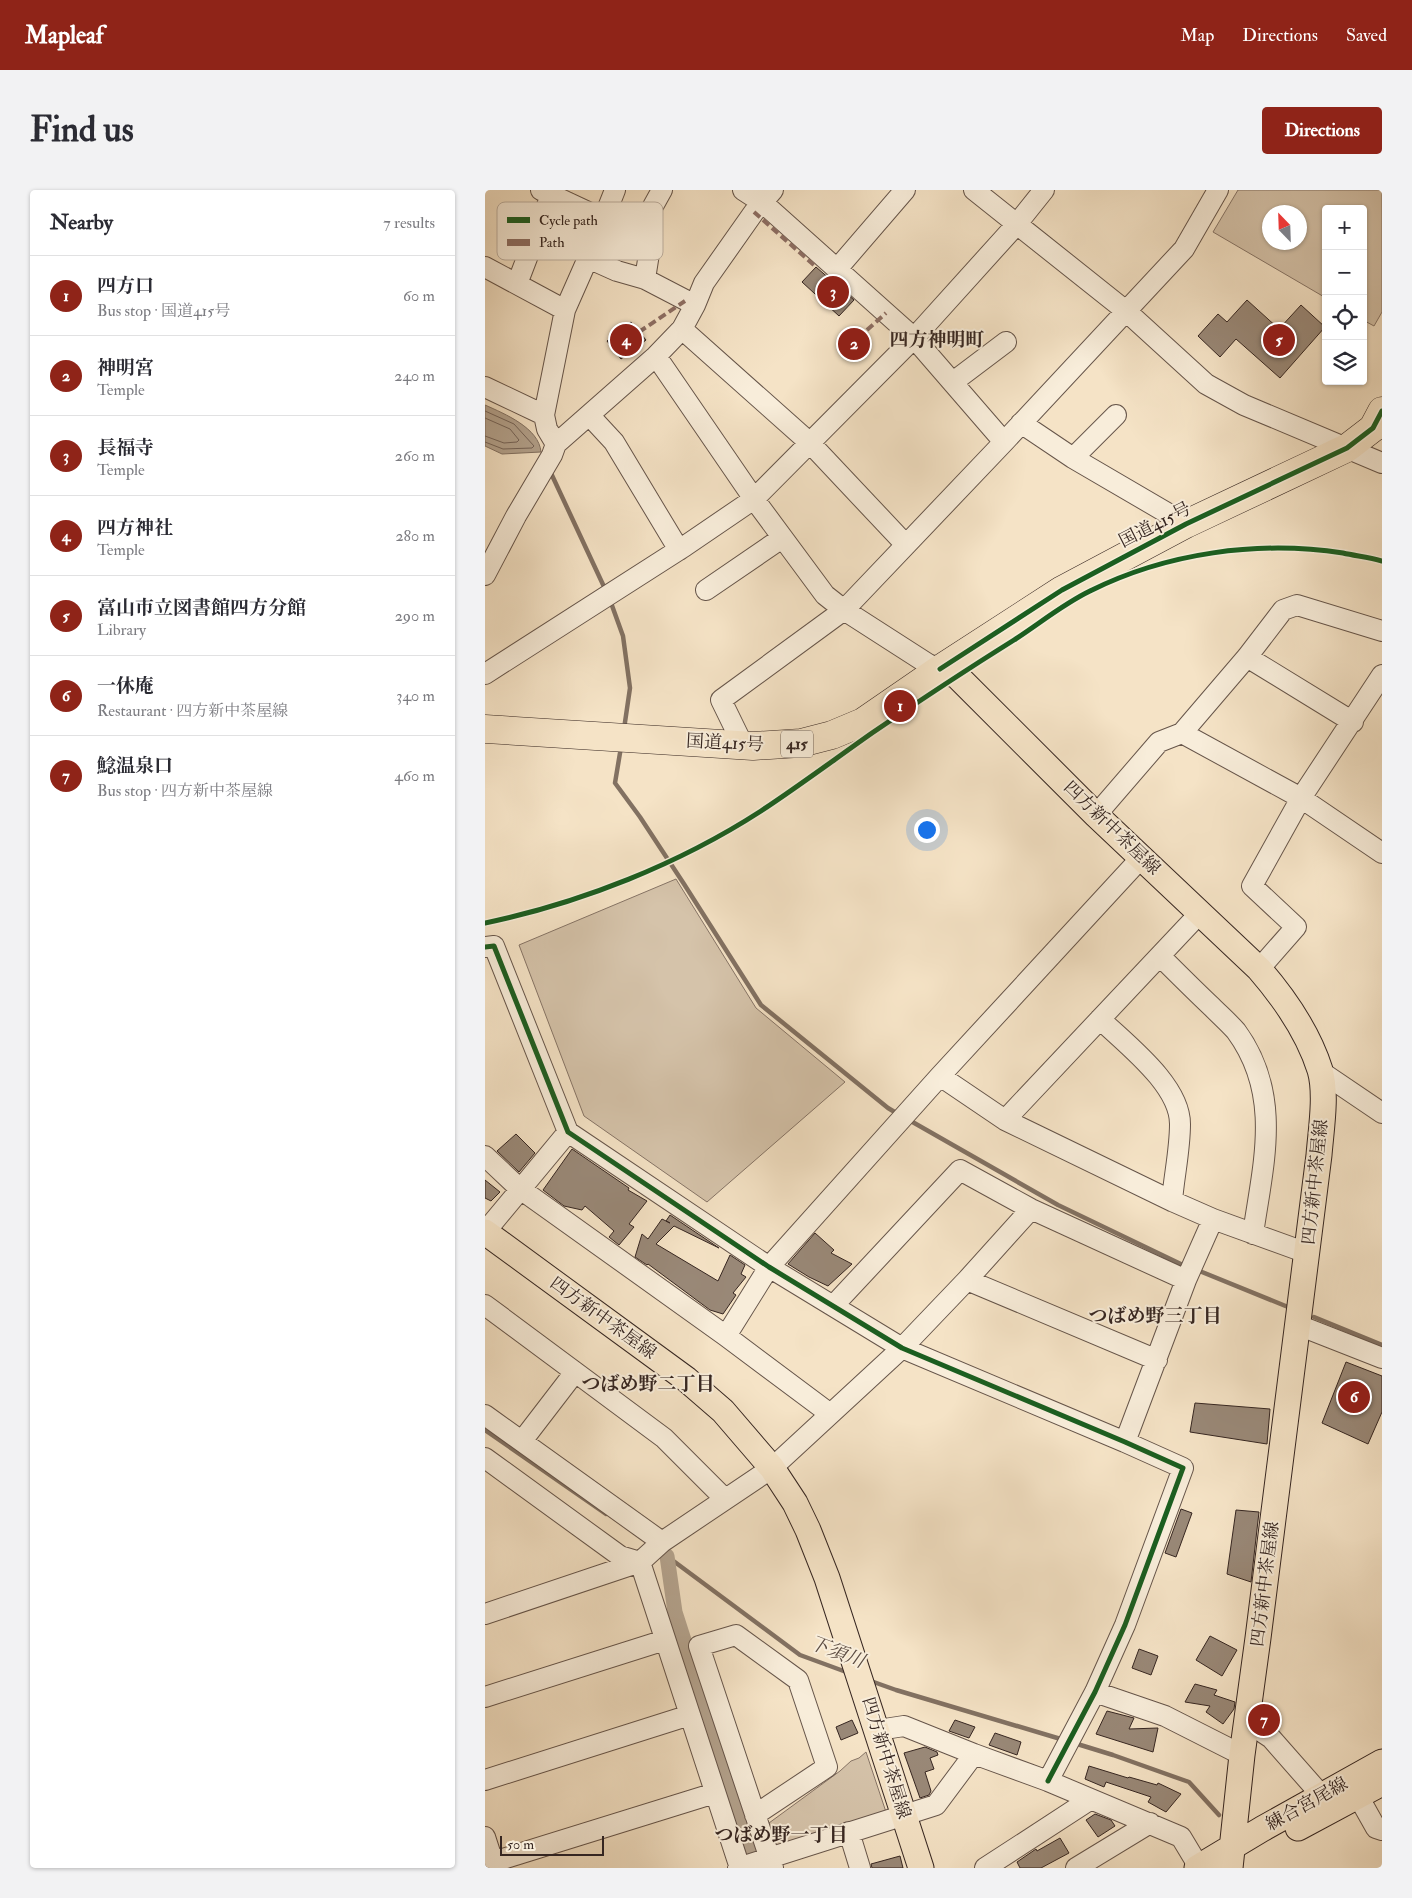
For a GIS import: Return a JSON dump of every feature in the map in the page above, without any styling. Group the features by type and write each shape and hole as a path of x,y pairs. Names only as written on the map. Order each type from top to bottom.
{"highway":[{"name":"国道415号","path":"485,729 770,746 801,743 832,735 863,722 940,669 1062,590 1186,524 1347,448 1373,428 1382,411"}],"main road":[{"name":"四方新中茶屋線","path":"940,669 957,676 1096,815 1259,968 1283,997 1297,1020 1320,1071 1323,1107 1319,1155 1230,1862"},
{"name":"四方新中茶屋線","path":"485,1232 686,1379 723,1410 772,1468 795,1503 827,1578 878,1730 921,1868"},
{"name":"練合宮尾線","path":"1230,1862 1262,1829 1382,1762"},
{"name":"練合宮尾線","path":"1230,1862 1255,1851 1382,1783"},
{"path":"1198,1868 1230,1862"}],"street":[{"path":"610,202 615,190"},
{"path":"655,202 662,190"},
{"path":"743,190 768,197 837,269 914,338 1004,442"},
{"path":"837,269 905,190"},
{"path":"974,190 1126,311 1206,384 1245,405 1382,463"},
{"path":"485,674 679,550 754,498 914,338 1016,225 1044,190"},
{"path":"743,745 721,700 844,610 1004,442 1183,249 1217,190"},
{"path":"548,191 570,202"},
{"path":"485,575 554,449 589,415 656,356 682,329 695,306 704,283 754,212 768,197"},
{"path":"517,284 525,260"},
{"path":"554,449 544,415 565,310 587,260"},
{"path":"592,260 617,271 645,279 695,306"},
{"path":"645,279 648,260"},
{"path":"485,267 565,310"},
{"path":"682,329 810,443 906,545"},
{"path":"953,382 1007,342"},
{"path":"656,356 782,538 825,596 928,664 940,669"},
{"path":"485,387 544,415"},
{"path":"589,415 614,442 679,550"},
{"path":"1073,458 1116,415"},
{"path":"1021,423 1073,458 1186,524"},
{"path":"706,590 782,538"},
{"path":"1096,815 1159,742 1181,733 1247,657 1283,610 1289,606 1297,605 1382,631"},
{"path":"1247,657 1353,722"},
{"path":"1259,968 1296,927 1253,886 1301,798 1353,722 1382,675"},
{"path":"1181,733 1301,798 1382,853"},
{"path":"726,1336 769,1267 940,1076 1141,858"},
{"path":"1005,1120 1200,913"},
{"path":"485,948 494,946 568,1132 769,1267 902,1348 1183,1468 1125,1625 1095,1692 1048,1781"},
{"path":"1160,956 1235,1031 1249,1053 1260,1081 1266,1110 1267,1139 1253,1234"},
{"path":"1101,1019 1158,1075 1171,1092 1180,1123 1172,1201"},
{"path":"1320,1071 1382,1113"},
{"path":"940,1076 1005,1120 1172,1201 1213,1219 1307,1253"},
{"path":"485,1232 519,1188 568,1132"},
{"path":"485,1156 519,1188 726,1336 829,1413"},
{"path":"833,1306 960,1170 1031,1209 1186,1280"},
{"path":"485,1614 640,1562 662,1542 772,1468 829,1413 902,1348 1031,1209"},
{"path":"1125,1442 1186,1280 1213,1219"},
{"path":"967,1280 1157,1360"},
{"path":"485,1305 664,1438 725,1500"},
{"path":"1298,1325 1382,1358"},
{"path":"522,1441 575,1372"},
{"path":"485,1415 662,1542"},
{"path":"485,1458 620,1556 640,1562"},
{"path":"640,1562 739,1868 771,1863 849,1832 936,1805 974,1754"},
{"path":"755,1815 827,1767 798,1680 737,1635 699,1646 755,1815 771,1863"},
{"path":"485,1697 665,1640"},
{"path":"1095,1692 1165,1716 1242,1755"},
{"path":"485,1780 690,1715"},
{"path":"1247,1722 1271,1738 1321,1796"},
{"path":"878,1730 904,1726 1048,1781 1150,1823 1181,1837 1198,1868"},
{"path":"485,1837 494,1865 715,1793"},
{"path":"1358,1796 1376,1828 1382,1830"},
{"path":"985,1868 1091,1799"},
{"path":"1076,1868 1150,1823"},
{"path":"849,1832 860,1868"}],"shaded area":[{"path":"1238,190 1382,190 1382,312 1374,326 1367,322 1367,205 1322,205 1322,296 1213,232"},
{"path":"676,879 756,1008 845,1082 707,1202 584,1116 519,945"},
{"path":"866,1752 886,1812 777,1850 769,1823 851,1761 859,1758"}],"water":[{"path":"485,405 511,417 528,429 539,443 541,452 502,454 485,446"}],"building":[{"path":"816,267 854,300 839,316 802,282"},
{"path":"1247,300 1279,329 1301,305 1322,324 1322,330 1280,378 1236,339 1220,357 1198,336 1218,314 1227,322"},
{"path":"631,322 646,340 621,359 607,341"},
{"path":"516,1134 535,1153 519,1172 497,1151"},
{"path":"572,1149 629,1188 628,1190 647,1201 629,1224 634,1227 619,1245 609,1237 614,1231 585,1206 582,1210 564,1206 543,1190"},
{"path":"485,1180 500,1192 491,1201 485,1198"},
{"path":"670,1215 719,1248 674,1226 656,1244 718,1281 730,1255 745,1265 741,1274 746,1277 733,1293 736,1295 723,1314 710,1310 648,1264 635,1257 642,1234 648,1239 662,1219 666,1221"},
{"path":"815,1233 834,1250 831,1253 852,1264 828,1286 788,1264"},
{"path":"1346,1362 1382,1376 1382,1412 1368,1444 1322,1423"},
{"path":"1195,1403 1270,1409 1267,1444 1190,1432"},
{"path":"1181,1509 1192,1513 1176,1557 1165,1553"},
{"path":"1236,1510 1259,1512 1251,1582 1227,1574"},
{"path":"1210,1636 1237,1650 1222,1676 1196,1660"},
{"path":"1139,1649 1158,1656 1151,1675 1132,1668"},
{"path":"1195,1684 1217,1690 1214,1695 1235,1702 1234,1709 1223,1724 1206,1712 1210,1706 1185,1702"},
{"path":"1107,1711 1134,1718 1129,1729 1158,1728 1153,1752 1096,1734"},
{"path":"852,1720 858,1733 841,1740 836,1727"},
{"path":"955,1720 975,1727 969,1738 949,1731"},
{"path":"995,1733 1021,1742 1017,1755 989,1745"},
{"path":"925,1747 937,1752 938,1755 930,1758 934,1769 925,1772 931,1791 929,1795 920,1798 904,1753"},
{"path":"1089,1766 1128,1778 1157,1785 1158,1783 1181,1794 1166,1812 1148,1802 1151,1797 1106,1782 1104,1787 1085,1779"},
{"path":"1095,1814 1111,1820 1115,1826 1098,1837 1086,1820"},
{"path":"1060,1838 1069,1853 1041,1868 1020,1868 1017,1862 1036,1849 1037,1851"},
{"path":"900,1856 903,1868 872,1868 871,1864"}],"waterway":[{"path":"550,471 606,591"},
{"path":"610,600 623,636 630,688 624,729"},
{"path":"621,747 615,783 640,817 761,1005 888,1108 898,1114"},
{"path":"909,1120 1058,1205 1187,1267"},
{"path":"1197,1270 1288,1307"},
{"path":"1314,1317 1382,1345"},
{"name":"下須川","path":"485,1430 606,1514"},
{"name":"下須川","path":"660,1551 800,1655 849,1673"},
{"path":"667,1556 675,1612 757,1868"},
{"name":"下須川","path":"868,1680 1064,1740"},
{"name":"下須川","path":"1074,1743 1189,1782 1219,1815"}],"marked path":[{"path":"754,212 816,267"},
{"path":"639,332 685,301"},
{"path":"858,338 886,313"}],"cycle path":[{"path":"940,669 1062,590 1186,524 1347,448 1373,428 1382,411"},
{"path":"485,923 521,915 593,893 697,848 761,811 872,733 1061,608 1080,596 1119,578 1181,559 1246,549 1311,549 1382,561"},
{"path":"485,947 494,946 568,1132 769,1267 902,1348 1183,1468 1125,1625 1095,1692 1048,1781"}],"place":[{"name":"長福寺","path":"833,292"},
{"name":"四方神社","path":"626,340"},
{"name":"富山市立図書館四方分館","path":"1279,340"},
{"name":"神明宮","path":"854,344"},
{"name":"四方口","path":"900,706"},
{"name":"一休庵","path":"1354,1397"},
{"name":"鯰温泉口","path":"1264,1720"}],"district":[{"name":"四方神明町","path":"937,340"},
{"name":"つばめ野三丁目","path":"1155,1316"},
{"name":"つばめ野二丁目","path":"648,1384"},
{"name":"つばめ野一丁目","path":"781,1835"}]}
